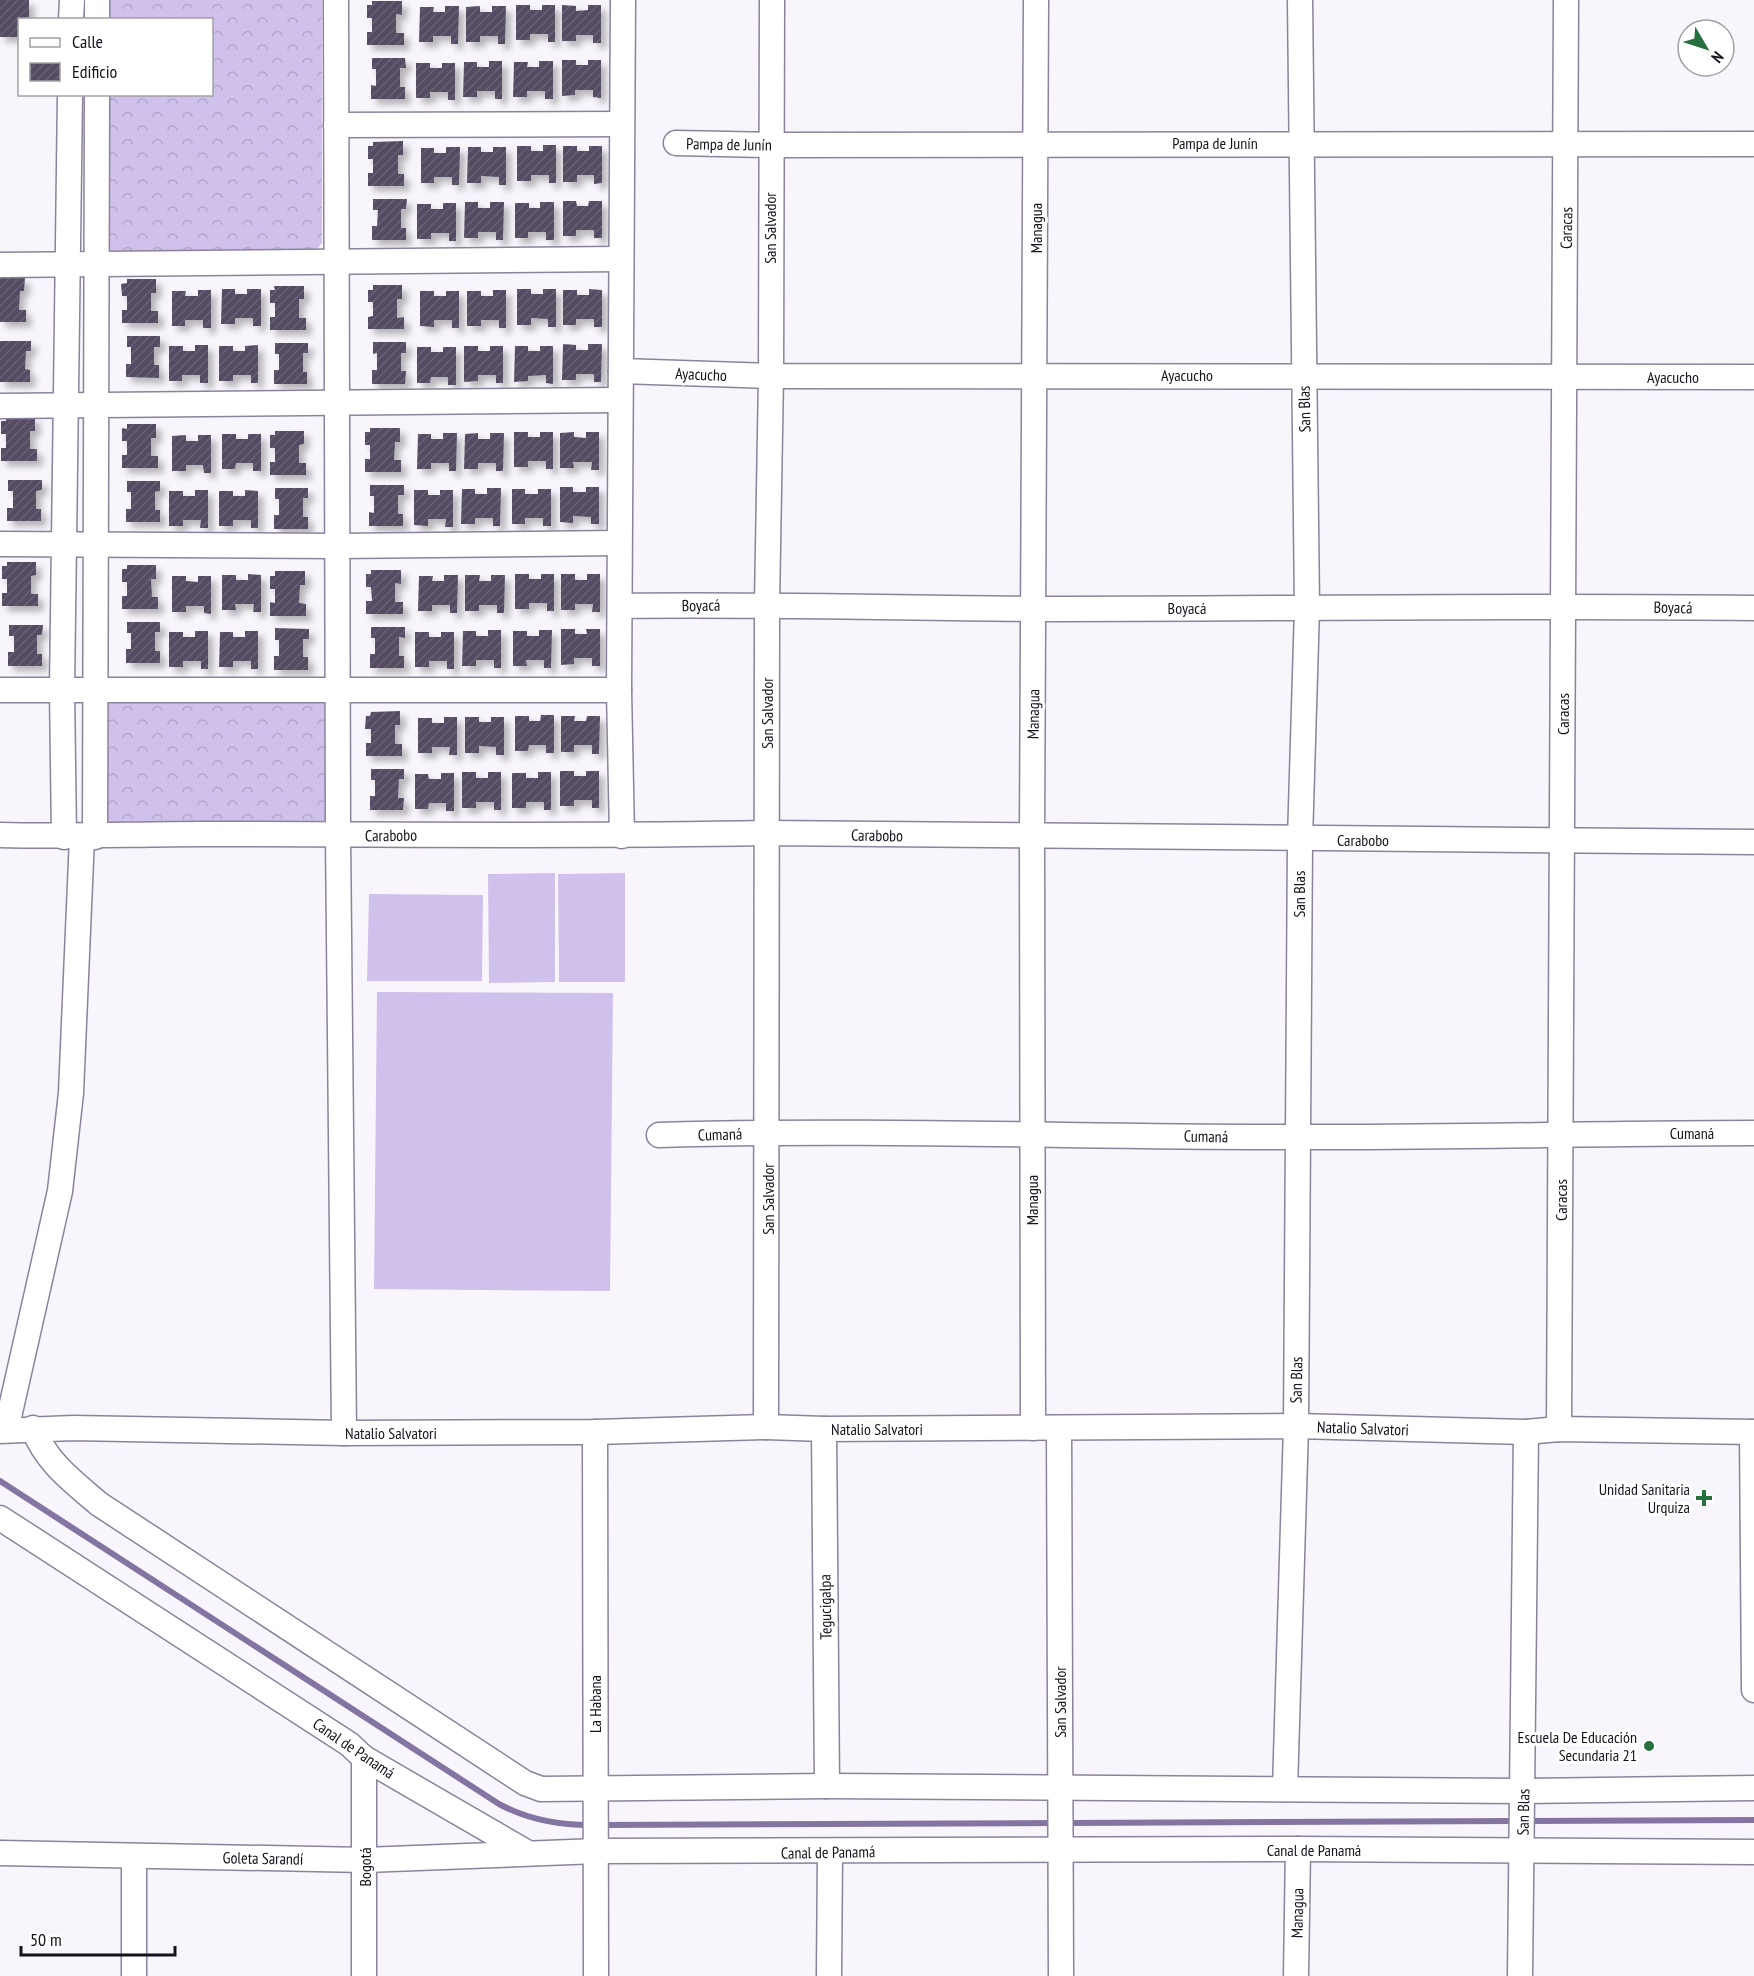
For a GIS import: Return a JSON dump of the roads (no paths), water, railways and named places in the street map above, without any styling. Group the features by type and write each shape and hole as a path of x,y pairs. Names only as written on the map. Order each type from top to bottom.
{"street":[{"path":"72,0 72,18"},
{"path":"97,0 97,18"},
{"path":"336,0 338,263 336,546 344,1433"},
{"path":"622,836 619,690 619,400 623,0"},
{"name":"San Salvador","path":"766,1427 767,604 771,376 772,0"},
{"name":"Managua","path":"1034,1428 1032,837 1036,0"},
{"name":"San Blas","path":"1285,1789 1296,1426 1300,840 1307,608 1300,0"},
{"name":"Caracas","path":"1559,1429 1564,842 1566,0"},
{"path":"70,96 62,690 80,837"},
{"path":"3,1430 60,1191 71,1093 80,837 94,690 97,96"},
{"path":"336,125 620,124"},
{"name":"Pampa de Junín","path":"676,143 770,145 1754,144"},
{"path":"0,265 95,266 620,259"},
{"name":"Ayacucho","path":"621,371 771,376 1754,377"},
{"path":"0,406 619,400"},
{"path":"0,544 336,546 619,543"},
{"name":"Boyacá","path":"620,606 767,604 1034,609 1563,606 1754,608"},
{"path":"0,690 338,688 619,690"},
{"name":"Carabobo","path":"0,835 80,837 202,834 338,836 530,833 622,836 768,833 1300,840 1754,842"},
{"name":"Cumaná","path":"659,1136 768,1132 1299,1137 1562,1132 1754,1133"},
{"name":"Natalio Salvatori","path":"3,1430 33,1428 344,1433 595,1432 766,1427 824,1429 1296,1426 1526,1432 1559,1429 1753,1432"},
{"path":"33,1428 40,1447 57,1468 99,1504 525,1783 556,1791 827,1786 1285,1789 1523,1798 1754,1788"},
{"name":"San Salvador","path":"1059,1428 1062,1976"},
{"name":"Tegucigalpa","path":"824,1429 827,1786"},
{"name":"La Habana","path":"595,1432 596,1976"},
{"name":"San Blas","path":"1520,1976 1526,1432"},
{"path":"1753,1432 1754,1690"},
{"name":"Canal de Panamá","path":"0,1518 350,1744 364,1758 526,1852 1298,1849 1523,1844 1754,1852"},
{"name":"Bogotá","path":"364,1758 364,1976"},
{"name":"Managua","path":"1296,1976 1298,1849"},
{"name":"Goleta Sarandí","path":"0,1853 365,1860 526,1852"},
{"path":"829,1976 830,1852"},
{"path":"134,1976 135,1856"}],"waterway":[{"path":"0,1481 499,1804 521,1814 543,1820 590,1825"},
{"path":"1528,1821 1754,1820"},
{"path":"1066,1823 1517,1821"},
{"path":"601,1825 1055,1823"}],"place":[{"name":"Unidad Sanitaria Urquiza","path":"1704,1498"},
{"name":"Escuela De Educación Secundaria 21","path":"1649,1746"}]}
